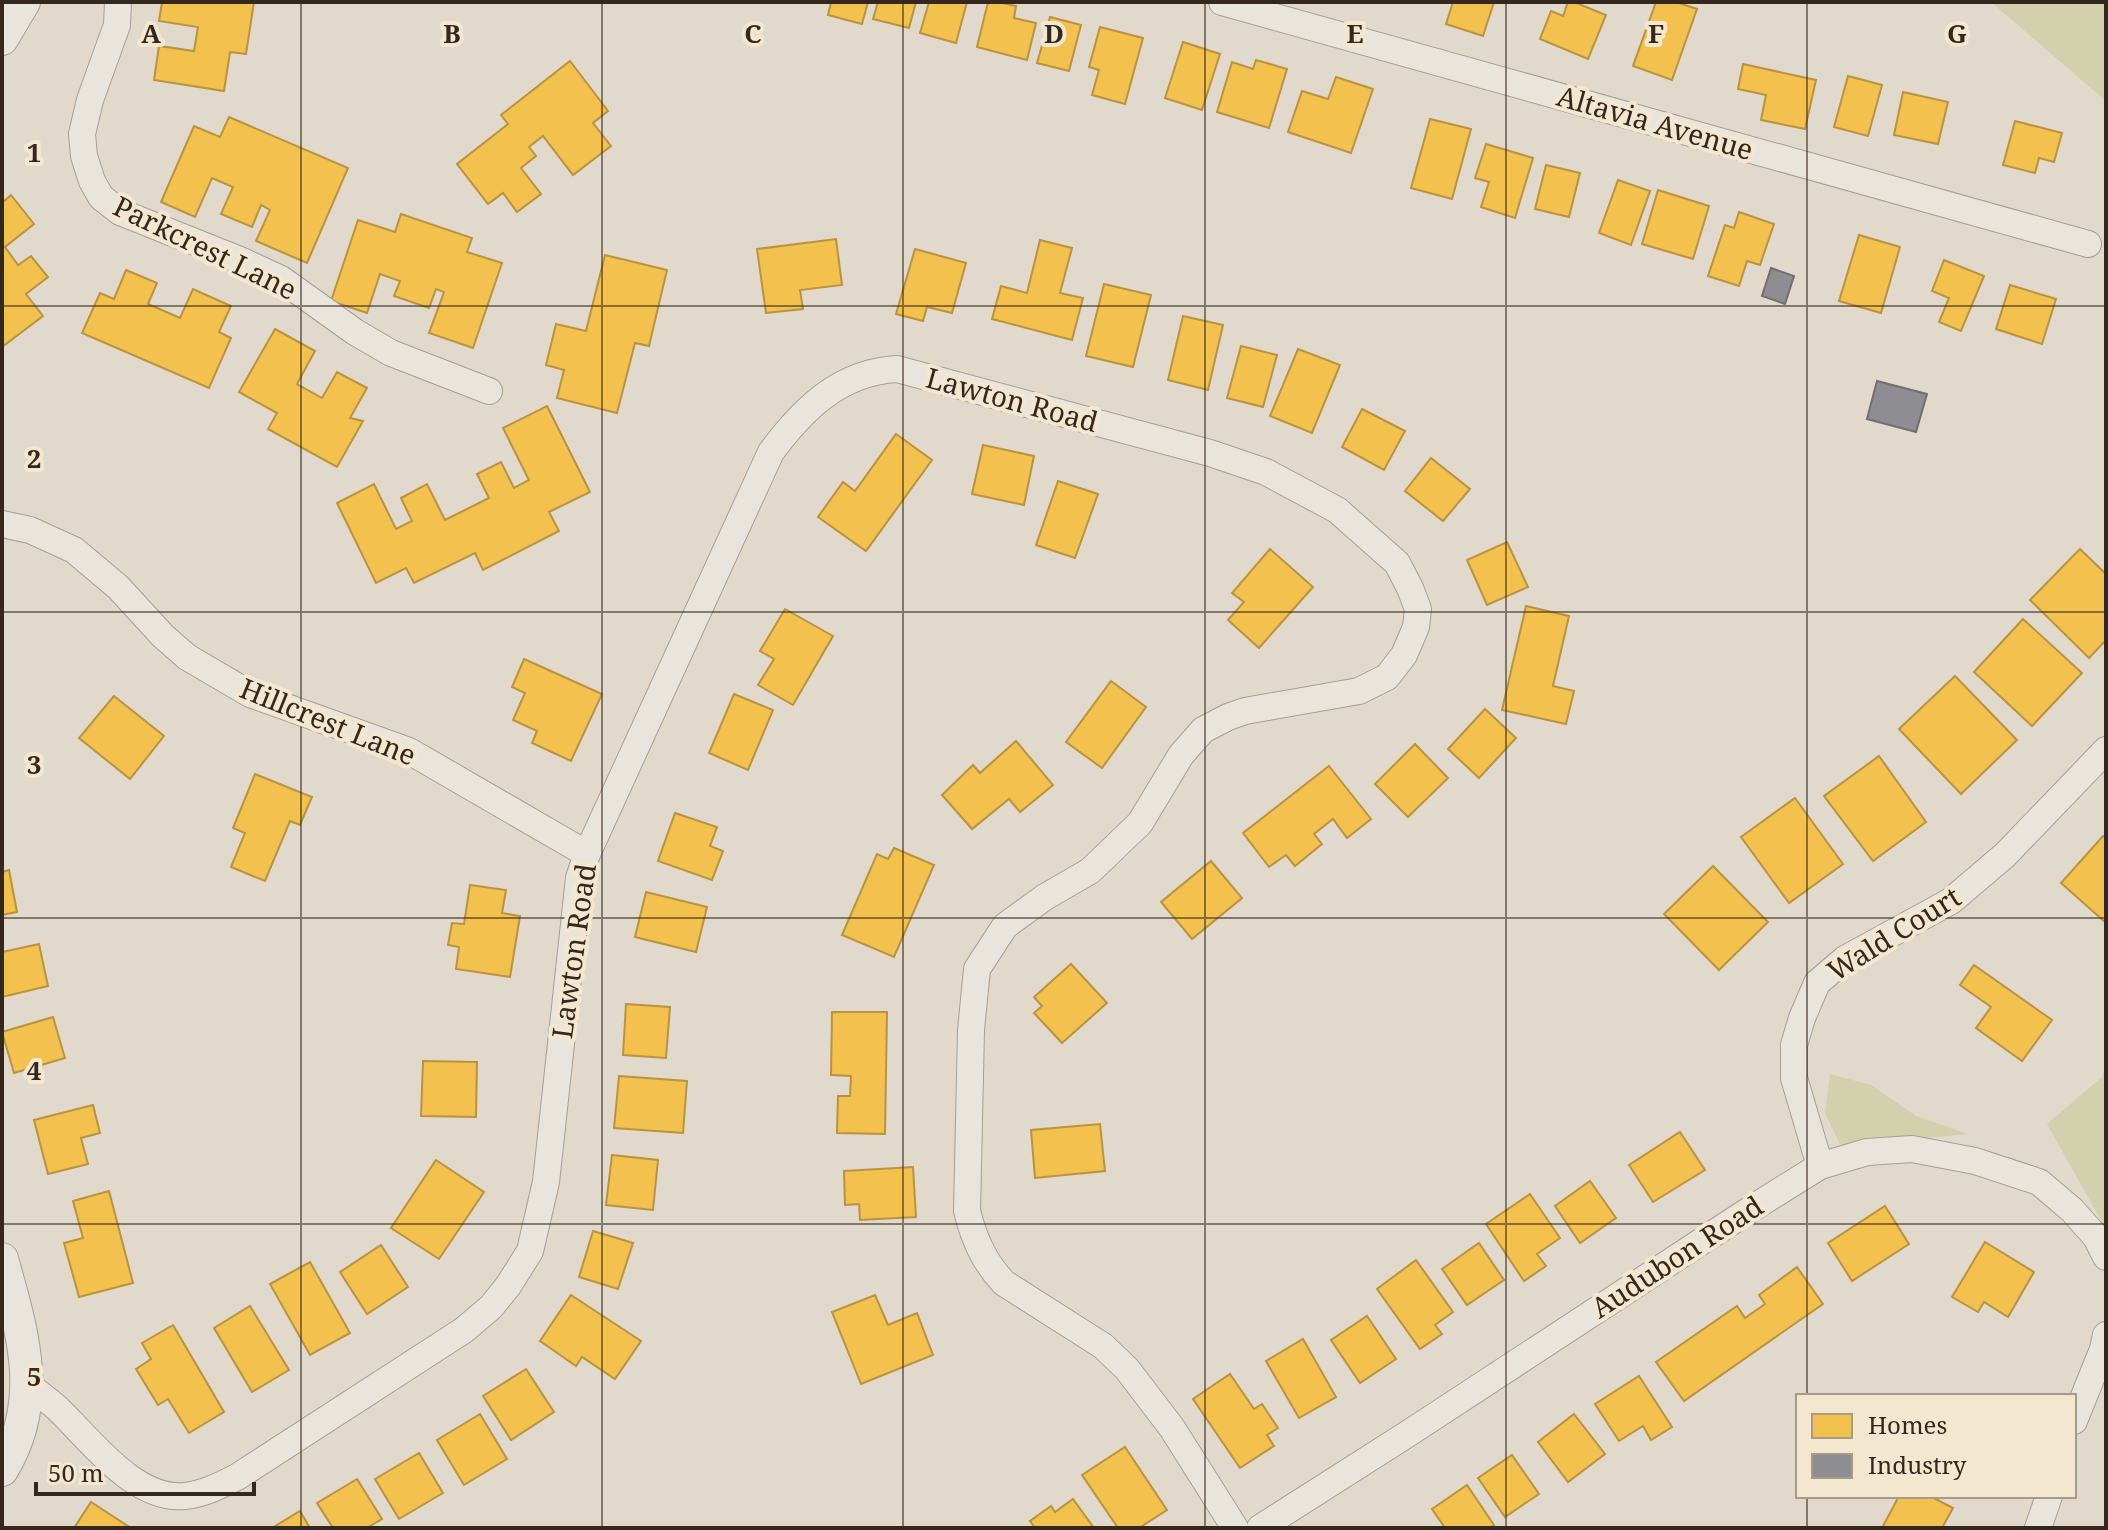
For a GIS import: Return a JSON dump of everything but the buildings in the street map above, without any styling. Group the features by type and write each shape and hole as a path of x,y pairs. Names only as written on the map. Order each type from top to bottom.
{"street":[{"path":"2,39 24,2"},
{"name":"Parkcrest Lane","path":"118,2 117,25 90,100 82,134 84,156 101,197 120,212 281,279 355,332 391,353 489,391"},
{"name":"Altavia Avenue","path":"1222,2 2088,244"},
{"name":"Lawton Road","path":"28,1385 55,1406 130,1478 157,1492 183,1496 204,1492 237,1477 464,1330 491,1307 530,1251 546,1182 579,878 587,854 771,452 807,410 848,380 877,370 897,369 1210,453 1266,472 1337,510 1397,563 1418,609 1416,627 1404,655 1387,677 1359,691 1245,711 1203,730 1181,755 1140,823 1090,871 1045,897 1005,926 977,969 971,1030 967,1196 973,1236 992,1270 1004,1283 1103,1346 1127,1369 1172,1428 1235,1528"},
{"name":"Hillcrest Lane","path":"2,524 30,530 74,550 118,587 187,657 250,694 409,751 587,854"},
{"name":"Wald Court","path":"1820,1166 1794,1078 1794,1045 1817,983 1845,959 1951,901 2005,855 2106,750"},
{"name":"Audubon Road","path":"1260,1528 1820,1166 1867,1152 1912,1149 1975,1161 2039,1182 2072,1210 2096,1237 2106,1257"},
{"path":"2,1259 21,1325 28,1385 24,1419 2,1470"},
{"path":"2076,1416 2106,1335"},
{"path":"2038,1528 2048,1498"}],"shaded area":[{"path":"1991,2 2106,2 2106,101"},
{"path":"2106,1065 2106,1229 2047,1124 2102,1077"},
{"path":"1830,1074 1871,1085 1916,1116 1968,1134 1841,1146 1825,1113"}]}
